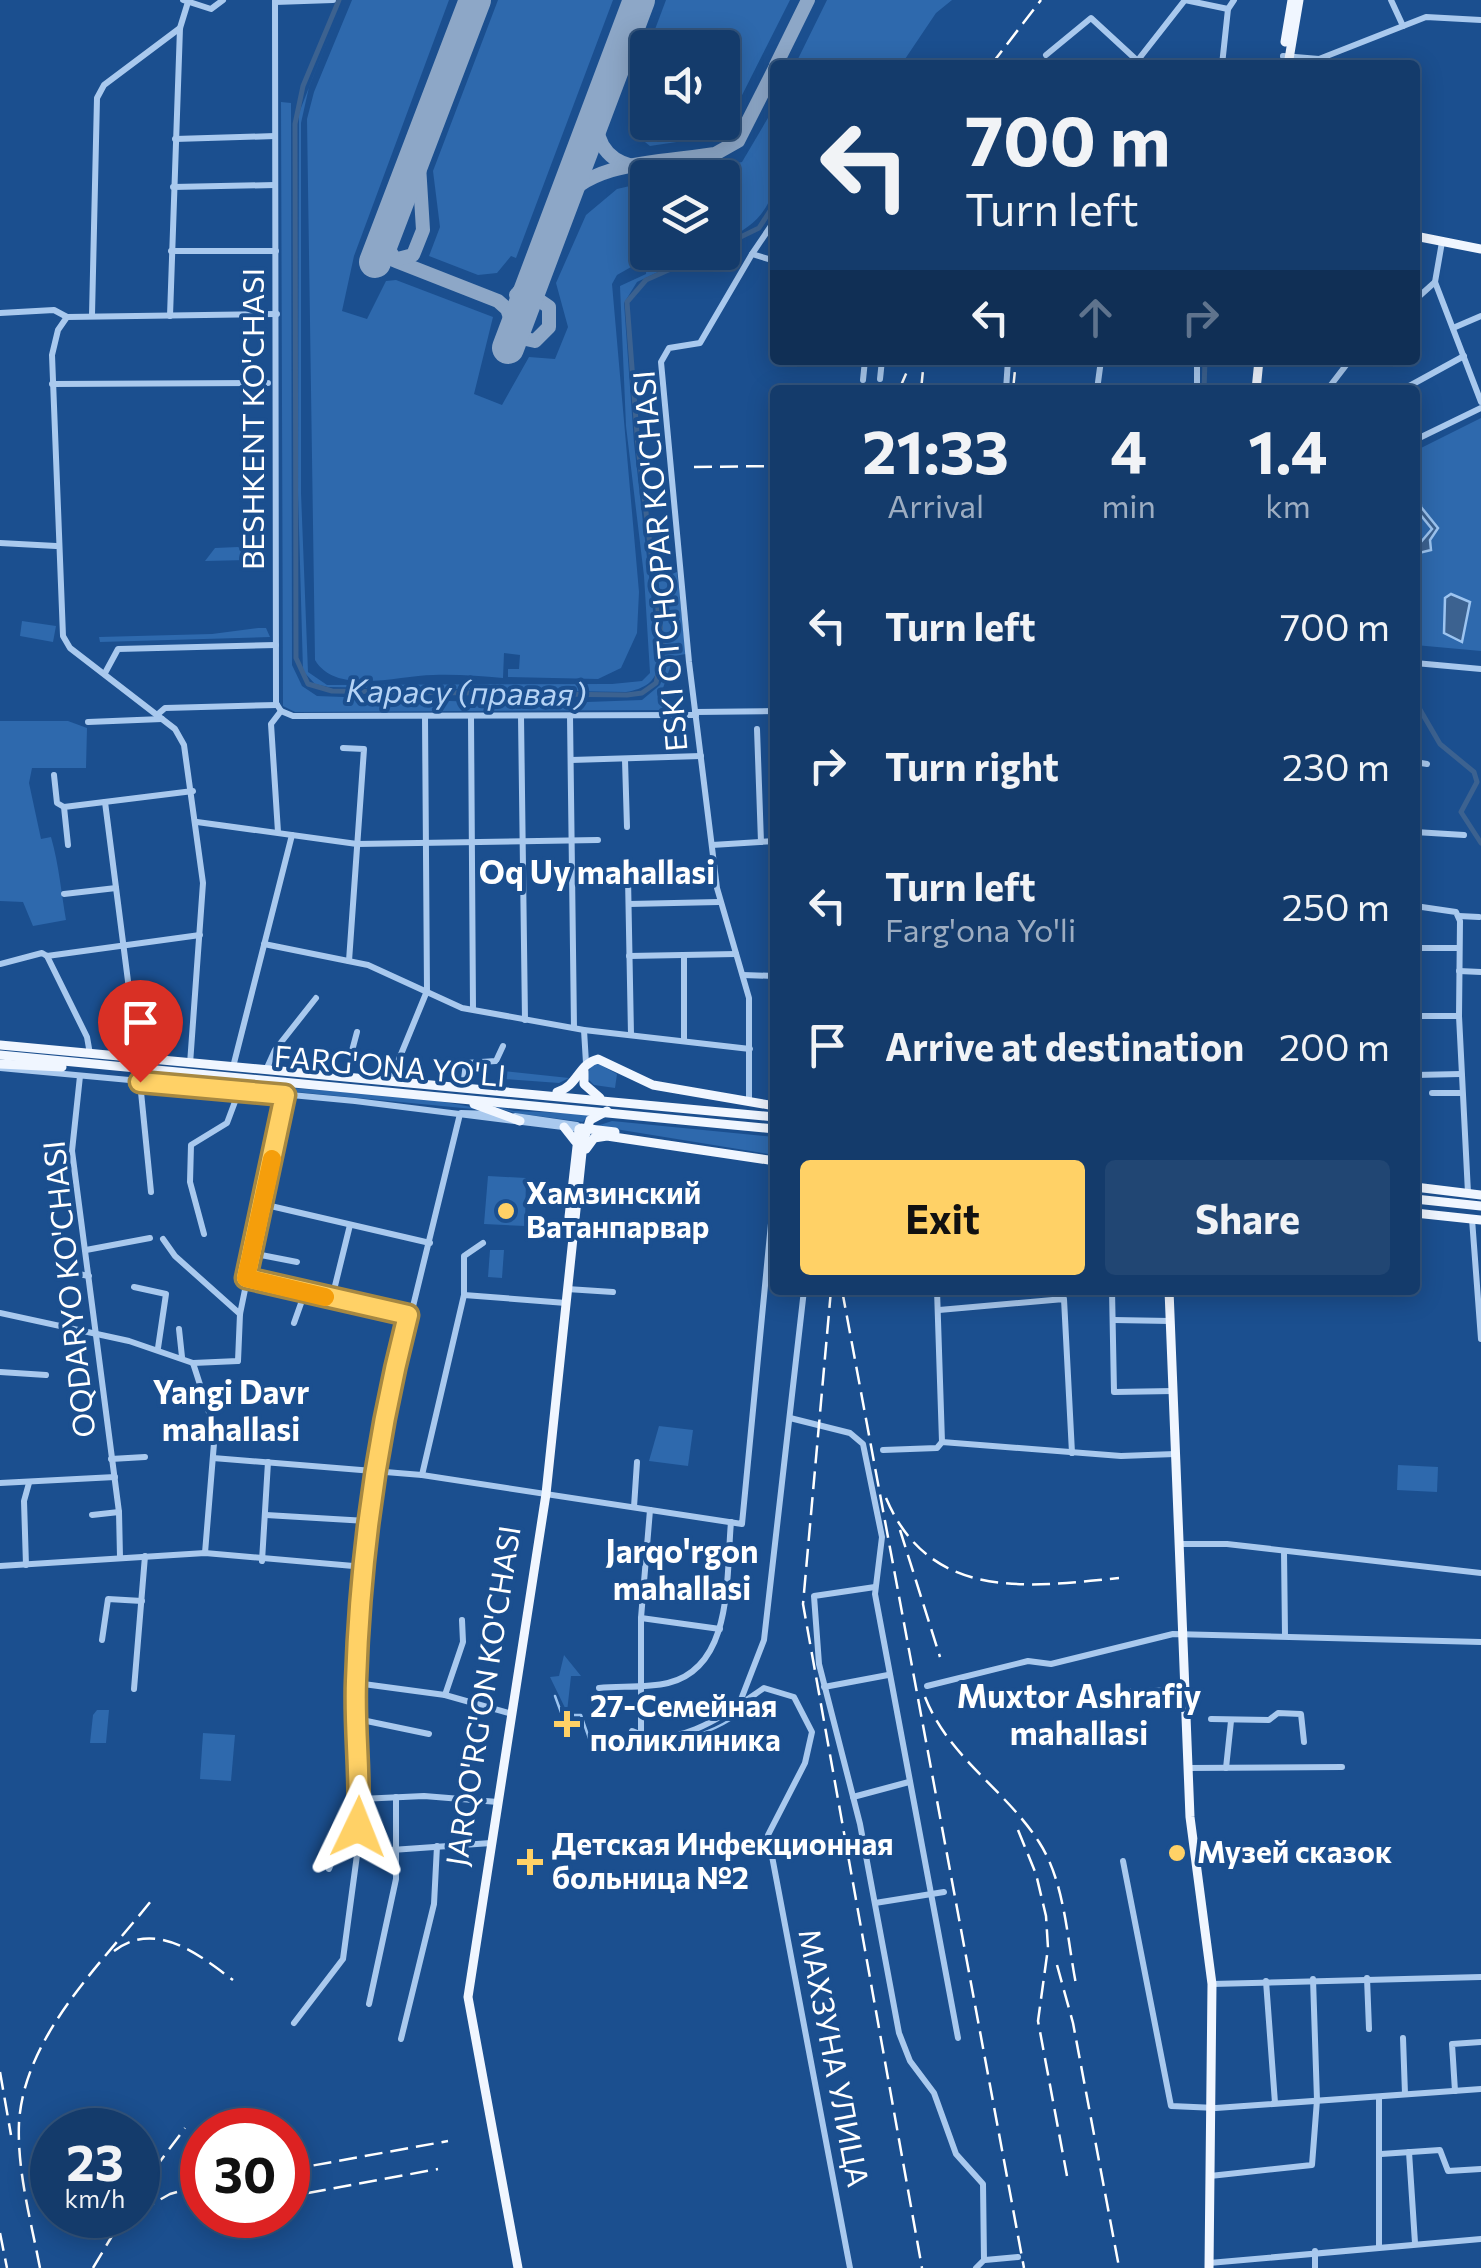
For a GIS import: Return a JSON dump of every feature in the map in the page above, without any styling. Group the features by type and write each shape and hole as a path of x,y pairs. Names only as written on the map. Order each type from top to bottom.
{"main road":[{"path":"1286,60 1295,0"},
{"path":"1420,237 1481,249"},
{"name":"FARG'ONA YO'LI","path":"0,1045 604,1099 632,1108 770,1128"},
{"name":"FARG'ONA YO'LI","path":"0,1055 607,1111 632,1108 770,1117"},
{"path":"544,1094 570,1087 586,1064 601,1059 645,1083 770,1105"},
{"path":"586,1064 584,1084 604,1099"},
{"path":"0,1066 110,1067"},
{"path":"422,1094 520,1121"},
{"path":"583,1129 595,1116 607,1111"},
{"path":"564,1127 576,1143"},
{"path":"583,1129 770,1160"},
{"name":"FARG'ONA YO'LI","path":"583,1129 683,1148"},
{"name":"JARQO'RG'ON KO'CHASI","path":"516,2268 468,2015 489,1844 544,1494 576,1143 583,1129"},
{"name":"JARQO'RG'ON KO'CHASI","path":"563,1303 583,1129"},
{"path":"582,1156 594,1138 607,1136"},
{"path":"1420,1188 1481,1194"},
{"path":"1420,1200 1481,1206"},
{"path":"1420,1214 1476,1220"},
{"path":"1169,1295 1187,1768 1212,1984 1209,2265"}],"street":[{"path":"170,316 180,28 185,1 211,9 223,0"},
{"path":"275,1 332,0"},
{"path":"1141,60 1185,0 1228,9"},
{"path":"1223,60 1228,9 1234,0"},
{"path":"1392,0 1403,26"},
{"name":"BESHKENT KO'CHASI","path":"275,1 279,708 270,724 278,832"},
{"path":"1302,60 1319,59 1426,17 1481,18"},
{"path":"1046,55 1091,18 1138,60"},
{"path":"92,315 96,98 104,85 180,28"},
{"path":"175,139 275,136"},
{"path":"174,187 276,186"},
{"name":"ESKI OTCHOPAR KO'CHASI","path":"749,1103 750,1002 719,902 696,714 662,360 672,347 700,343 770,227"},
{"path":"1420,437 1481,405 1435,282 1442,242"},
{"path":"171,252 276,250"},
{"path":"752,254 770,259"},
{"path":"1420,296 1435,282"},
{"path":"0,313 54,310 67,317 276,314"},
{"path":"1453,328 1481,316"},
{"path":"67,317 54,342 52,384 56,546 63,638 70,648 160,717 183,742 203,883 190,1064"},
{"path":"1411,385 1464,356"},
{"path":"863,380 864,365"},
{"path":"880,379 881,365"},
{"path":"1331,385 1346,365"},
{"path":"52,384 268,383"},
{"path":"0,543 56,546"},
{"path":"105,673 118,649 276,645"},
{"path":"1420,663 1481,669"},
{"path":"160,717 165,708 279,708 294,716 471,717 770,711"},
{"path":"390,1081 427,991 424,716"},
{"path":"521,716 525,1020"},
{"path":"570,716 574,1028"},
{"path":"88,722 160,717"},
{"path":"471,717 474,1008"},
{"path":"757,729 760,842"},
{"path":"343,748 364,749 349,961"},
{"path":"571,760 701,756"},
{"path":"625,760 628,827"},
{"path":"1420,763 1427,764"},
{"path":"54,776 58,803 64,807 192,792"},
{"path":"105,802 138,1059"},
{"path":"64,807 68,845"},
{"path":"197,822 358,844 598,840"},
{"path":"1420,832 1464,836"},
{"path":"233,1068 292,835"},
{"path":"712,845 770,841"},
{"path":"628,878 632,1034"},
{"path":"64,894 116,888"},
{"path":"628,904 719,902"},
{"path":"1420,907 1480,917"},
{"path":"1459,916 1459,1016 1468,1193"},
{"path":"47,956 200,935"},
{"path":"264,944 349,961 474,1008 525,1020 750,1049"},
{"path":"1420,948 1458,948"},
{"path":"0,964 42,953 47,956 87,1037 90,1054"},
{"path":"629,956 736,954"},
{"path":"684,956 684,1041"},
{"path":"1459,972 1481,972"},
{"path":"743,975 770,976"},
{"path":"266,1071 275,1050 316,998"},
{"path":"1420,1016 1459,1016"},
{"path":"584,1030 586,1064"},
{"path":"345,1078 357,1032"},
{"path":"462,1088 466,1063 498,1060 504,1046"},
{"name":"FARG'ONA YO'LI","path":"0,1066 583,1129"},
{"path":"1420,1075 1461,1074"},
{"name":"OQDARYO KO'CHASI","path":"80,1076 72,1151 119,1512 120,1558"},
{"path":"140,1082 151,1192"},
{"path":"204,1234 190,1182 191,1145 228,1123 238,1092"},
{"path":"1432,1093 1462,1092"},
{"path":"0,1314 158,1348 193,1363 238,1361 246,1278 285,1095"},
{"path":"294,2023 343,1960 357,1855 360,1799 356,1683 373,1470 460,1114"},
{"name":"FARG'ONA YO'LI","path":"460,1114 506,1115 583,1129"},
{"path":"262,1204 430,1243"},
{"path":"1476,1220 1481,1339"},
{"path":"332,1298 350,1226"},
{"path":"213,1458 422,1475 742,1524 770,1234"},
{"path":"86,1250 150,1238"},
{"path":"163,1240 175,1256 240,1314"},
{"path":"422,1475 464,1294 464,1256 483,1243"},
{"path":"251,1253 297,1262"},
{"path":"68,1272 89,1276"},
{"path":"246,1278 408,1315"},
{"path":"134,1287 166,1294 158,1348"},
{"path":"567,1289 613,1292"},
{"path":"294,1323 305,1292"},
{"path":"464,1294 563,1303"},
{"path":"632,1731 657,1739 691,1731 737,1706 764,1640 803,1295"},
{"path":"883,1450 937,1448 942,1442 938,1295"},
{"path":"1065,1295 1072,1453"},
{"path":"1112,1295 1114,1392 1173,1391"},
{"path":"939,1310 1064,1299"},
{"path":"1114,1320 1170,1321"},
{"path":"179,1329 182,1357"},
{"path":"193,1363 214,1430 206,1554"},
{"path":"0,1372 46,1374"},
{"path":"790,1418 850,1433 863,1444 882,1538 875,1587 888,1675 958,2038"},
{"path":"942,1442 1072,1453 1175,1454"},
{"path":"112,1459 145,1457"},
{"path":"262,1562 268,1462"},
{"path":"634,1507 637,1462"},
{"path":"0,1483 114,1477"},
{"path":"26,1566 24,1501 29,1483"},
{"path":"641,1735 640,1618 650,1510"},
{"path":"92,1515 119,1512"},
{"path":"266,1514 368,1521"},
{"path":"599,1688 689,1675 708,1655 720,1629 731,1522"},
{"path":"1178,1544 1284,1551 1481,1573"},
{"path":"1284,1551 1285,1636"},
{"path":"0,1566 206,1554 262,1562 365,1567"},
{"path":"134,1689 145,1556"},
{"path":"875,1587 813,1597 824,1686 853,1797 899,2033 910,2061 929,2084 956,2154 983,2184 984,2260"},
{"path":"102,1640 108,1599 142,1600"},
{"path":"640,1618 720,1629"},
{"path":"445,1695 463,1642 462,1620"},
{"path":"926,1686 1028,1662 1051,1664 1182,1633 1481,1642"},
{"path":"824,1686 888,1675"},
{"path":"356,1683 445,1695 510,1714"},
{"name":"МАХЗУНА УЛИЦА","path":"737,1706 764,1688 781,1690 794,1697 812,1732 804,1763 768,1835 850,2268"},
{"path":"1112,1692 1184,1690"},
{"path":"1212,1720 1300,1714 1304,1742"},
{"path":"358,1718 428,1734"},
{"path":"1226,1768 1230,1720"},
{"path":"1187,1768 1342,1767"},
{"path":"853,1797 909,1782"},
{"path":"360,1799 396,1796 496,1802"},
{"path":"369,2004 396,1879 396,1796"},
{"path":"329,1869 332,1854 489,1844"},
{"path":"401,2039 434,1904 437,1846"},
{"path":"1123,1861 1167,2101 1174,2108 1481,2089"},
{"path":"875,1904 944,1892"},
{"path":"1212,1984 1481,1977"},
{"path":"1368,1978 1369,2028"},
{"path":"1210,2176 1312,2165 1318,2100 1313,1979"},
{"path":"1266,1981 1275,2102"},
{"path":"1403,2038 1405,2094"},
{"path":"1455,2091 1452,2044 1481,2042"},
{"path":"1379,2097 1379,2247"},
{"path":"1381,2154 1440,2150 1448,2171 1481,2169"},
{"path":"1409,2152 1414,2243"},
{"path":"1209,2265 1315,2251 1481,2239"},
{"path":"1314,2268 1315,2251"},
{"path":"976,2268 984,2260 1018,2257"}],"shaded area":[{"path":"352,0 449,0 354,256 342,311 367,319 386,281 396,280 493,317 474,394 502,405 529,357 555,359 568,327 556,283 586,215 617,189 630,186 630,268 617,275 612,284 639,592 637,633 621,668 598,679 508,677 508,669 519,669 520,655 504,653 503,678 442,675 353,681 325,671 315,660 307,119 314,92"},
{"path":"498,0 613,0 516,258 511,256 497,273 478,275 429,256 440,227 433,171"},
{"path":"666,0 790,0 740,99 740,30 654,30"},
{"path":"827,0 952,0 936,13 904,60 797,60"},
{"path":"309,88 301,123 301,493 308,672 327,685 612,684 642,681 650,673 644,576 626,426 620,286 646,274 646,270 662,270 637,282 624,303 634,443 659,664 655,676 644,687 626,692 328,687 315,684 303,671 298,493 299,113"},
{"path":"281,102 291,103 292,665 302,686 317,696 532,704 642,700 660,685 666,669 658,573 663,577 677,572 686,654 674,656 661,694 666,710 295,712 283,706"},
{"path":"770,114 770,199 759,216 740,231 740,162"},
{"path":"642,140 690,140 650,146"},
{"path":"1481,418 1481,651 1420,645 1420,448"},
{"path":"1420,491 1421,507 1438,528 1430,540 1431,550 1420,553 1420,543 1432,529 1420,514"},
{"path":"238,547 247,553 247,560 205,561 215,548"},
{"path":"1451,594 1470,602 1462,642 1444,633 1445,598"},
{"path":"22,621 56,626 53,642 20,636"},
{"path":"266,628 270,637 100,642 99,637 212,634"},
{"path":"0,721 68,721 87,728 86,768 32,768 29,783 41,839 51,837 66,920 33,926 23,902 0,901"},
{"path":"597,1063 617,1074 615,1088 594,1085 587,1078 590,1067"},
{"path":"504,1071 569,1078 559,1083 503,1079"},
{"path":"224,1085 422,1098 494,1111"},
{"path":"483,1103 514,1111 589,1114 583,1122 515,1113"},
{"path":"612,1121 770,1137 770,1154 597,1126"},
{"name":"Хамзинский Ватанпарвар","path":"488,1176 526,1178 525,1226 484,1224"},
{"path":"490,1250 504,1250 502,1278 488,1277"},
{"path":"659,1426 693,1430 688,1466 649,1461"},
{"path":"1398,1465 1438,1467 1437,1492 1397,1490"},
{"path":"564,1655 581,1676 571,1676 567,1712 550,1677 559,1676"},
{"path":"97,1710 109,1710 106,1743 90,1743"},
{"path":"203,1733 235,1735 231,1781 200,1779"}],"waterway":[{"name":"Карасу (правая)","path":"339,0 303,86 295,124 296,658 308,684 332,691 627,695 642,693 656,683 663,650 638,447 627,302 646,280 668,270"},
{"name":"Карасу (правая)","path":"740,237 759,228 770,211"},
{"name":"Карасу (правая)","path":"1204,385 1205,365"},
{"name":"Карасу (правая)","path":"1420,710 1440,744 1474,772 1477,782 1461,812 1481,843"},
{"path":"555,1696 562,1715 581,1715 591,1744 645,1744 680,1739 730,1720"}],"taxiway":[{"path":"778,60 808,0"},
{"path":"561,206 572,191 608,171 715,154 738,141 770,78"},
{"path":"598,110 597,129 603,146 614,158 630,165"},
{"path":"394,260 413,255 423,230 418,149"},
{"path":"378,236 393,215"},
{"path":"387,232 388,248 396,261 498,301 507,309 517,337 535,341 549,327 549,307 533,296 516,295"},
{"path":"517,294 537,270"}],"runway":[{"path":"375,262 475,0"},
{"path":"508,348 639,0"}],"railway":[{"path":"995,60 1041,0"},
{"path":"901,385 910,365"},
{"path":"922,385 924,365"},
{"path":"1014,385 1016,365"},
{"path":"694,467 770,466"},
{"path":"831,1295 803,1604 922,2268"},
{"path":"843,1295 1024,2268"},
{"path":"886,1498 905,1532 928,1556 955,1571 1017,1584 1119,1578"},
{"path":"900,1530 940,1657"},
{"path":"925,1697 948,1738 1025,1823 1048,1858 1060,1893 1076,1984"},
{"path":"1018,1830 1036,1874 1046,1916 1048,1948 1038,2021 1067,2176"},
{"path":"40,2268 20,2159 19,2123 24,2091 35,2061 68,2004 151,1901"},
{"path":"114,1951 130,1942 161,1940 191,1951 233,1980"},
{"path":"1057,1965 1073,2023 1119,2267"},
{"path":"0,2072 11,2135"},
{"path":"160,2162 180,2135"},
{"path":"310,2166 448,2141"},
{"path":"310,2193 438,2169"},
{"path":"160,2200 180,2191"},
{"path":"0,2233 7,2268"},
{"path":"93,2268 111,2238"}],"slow traffic":[{"path":"272,1159 246,1278 325,1297"}],"place":[{"name":"Хамзинский Ватанпарвар","path":"506,1211"},
{"name":"27-Семейная поликлиника","path":"567,1724"},
{"name":"Музей сказок","path":"1177,1853"},
{"name":"Детская Инфекционная больница №2","path":"530,1862"}],"district":[{"name":"Oq Uy mahallasi","path":"597,873"},
{"name":"Yangi Davr mahallasi","path":"231,1412"},
{"name":"Jarqo'rgon mahallasi","path":"682,1570"},
{"name":"Muxtor Ashrafiy mahallasi","path":"1079,1716"}],"route":[{"path":"140,1082 285,1095 246,1278 408,1315 373,1470 368,1521 356,1683 360,1742 358,1827"}]}
